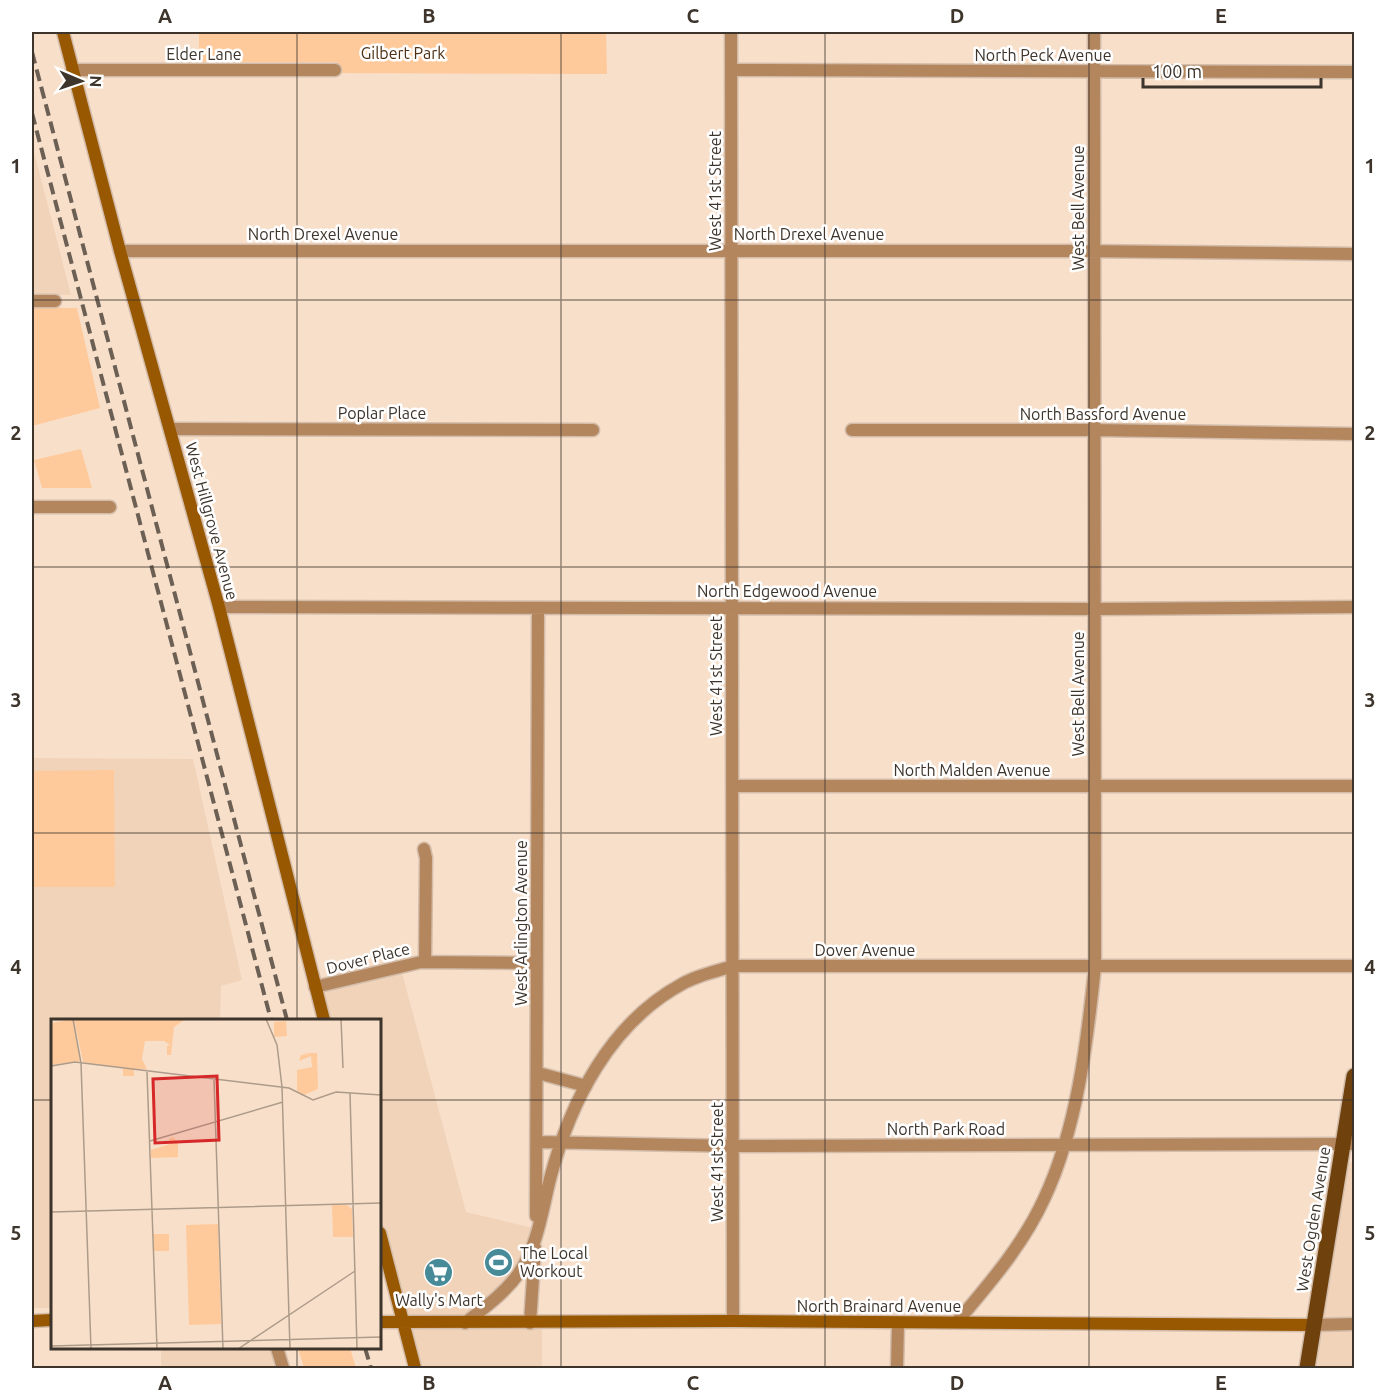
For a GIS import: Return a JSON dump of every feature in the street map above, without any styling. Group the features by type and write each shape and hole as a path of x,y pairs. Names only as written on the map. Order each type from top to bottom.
{"main road":[{"name":"West Ogden Avenue","path":"1307,1368 1349,1145 1354,1076"}],"street":[{"name":"West Hillgrove Avenue","path":"63,32 120,251 219,607 324,1019"},
{"name":"West 41st Street","path":"731,32 733,1321"},
{"name":"West Bell Avenue","path":"957,1322 1006,1262 1044,1199 1063,1146 1086,1051 1095,966 1094,32"},
{"name":"Elder Lane","path":"72,70 335,70"},
{"name":"North Peck Avenue","path":"731,70 1354,72"},
{"name":"North Drexel Avenue","path":"120,251 1095,251 1354,254"},
{"path":"32,301 56,301"},
{"name":"Poplar Place","path":"170,429 593,430"},
{"name":"North Bassford Avenue","path":"852,430 1095,430 1354,434"},
{"path":"32,507 110,507"},
{"name":"North Edgewood Avenue","path":"219,607 1095,609 1354,607"},
{"name":"West Arlington Avenue","path":"530,1323 532,1266 536,1238 538,608"},
{"name":"North Malden Avenue","path":"733,786 1354,786"},
{"path":"424,849 426,858 425,962"},
{"name":"Dover Place","path":"315,987 425,962 537,963"},
{"name":"Dover Avenue","path":"536,1238 560,1143 586,1086 609,1048 642,1012 683,983 734,966 1354,966"},
{"path":"537,1073 586,1086"},
{"name":"North Park Road","path":"537,1142 733,1146 1349,1145"},
{"path":"381,1237 415,1368"},
{"name":"West Arlington Avenue","path":"465,1323 502,1292 519,1273 536,1238"},
{"path":"32,1321 51,1320"},
{"name":"North Brainard Avenue","path":"381,1322 1354,1324"},
{"path":"897,1368 898,1323"},
{"path":"278,1349 283,1368"}],"shaded area":[{"path":"32,144 71,295 32,294"},
{"path":"32,758 193,759 242,980 221,986 220,1019 51,1019 51,1308 32,1308"},
{"path":"401,969 466,1212 533,1228 533,1238 517,1270 480,1308 462,1321 405,1321 381,1228 381,1019 327,1019 318,989"},
{"path":"1354,1162 1354,1368 1313,1368 1346,1163"},
{"path":"542,1325 542,1368 419,1368 407,1326"},
{"path":"161,1349 274,1349 279,1368 161,1368"}],"green space":[{"name":"Gilbert Park","path":"199,32 606,32 607,74 337,73 337,62 199,62"},
{"path":"32,308 77,308 100,408 32,426"},
{"path":"81,449 92,488 42,488 34,460"},
{"path":"114,770 115,887 32,887 32,771"},
{"path":"298,1349 350,1349 356,1368 304,1368"}],"railway":[{"path":"32,52 287,1019"},
{"path":"32,113 271,1019"},
{"path":"365,1349 371,1368"}],"place":[{"name":"The Local Workout","path":"499,1262"},
{"name":"Wally's Mart","path":"439,1272"}]}
